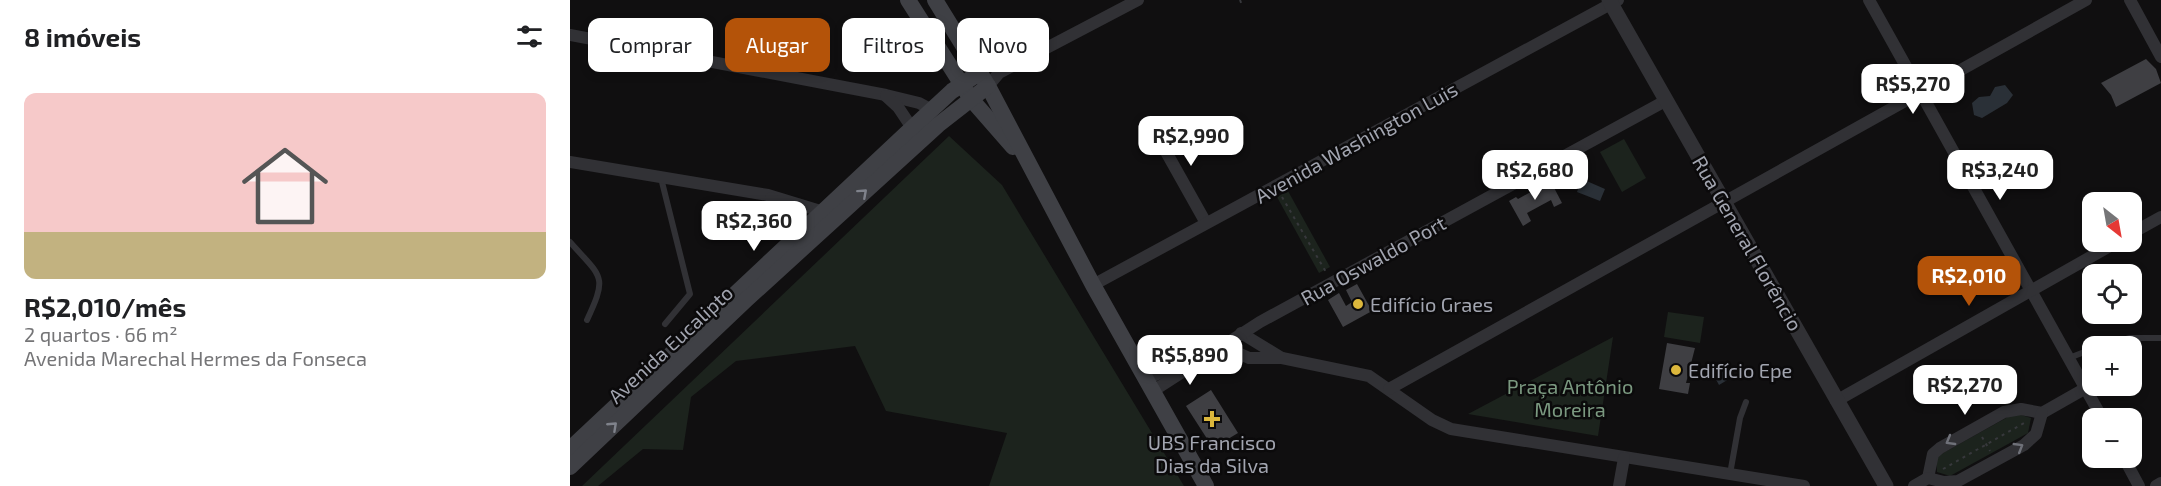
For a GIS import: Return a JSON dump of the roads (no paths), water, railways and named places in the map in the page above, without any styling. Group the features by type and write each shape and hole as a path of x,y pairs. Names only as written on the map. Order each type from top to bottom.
{"main road":[{"path":"908,0 971,99 1032,168"},
{"path":"935,0 984,80 1093,285 1206,486"},
{"name":"Avenida Eucalipto","path":"570,466 830,214 912,128 962,84 984,80"},
{"name":"Avenida Eucalipto","path":"570,449 797,236 830,214 971,99 984,80"}],"street":[{"path":"984,80 1138,0"},
{"path":"1869,0 2082,381"},
{"path":"1389,389 2086,0"},
{"path":"2130,0 2161,57"},
{"name":"Rua General Florêncio","path":"1613,1 1886,486"},
{"name":"Avenida Washington Luis","path":"1093,285 1613,1"},
{"path":"570,35 886,95 919,103 932,110"},
{"path":"886,95 898,107 912,128"},
{"name":"Rua Oswaldo Port","path":"1149,385 1667,100"},
{"path":"1151,124 1206,223"},
{"path":"570,162 768,195 830,214"},
{"path":"768,195 786,213 797,236"},
{"path":"2142,227 2161,217"},
{"path":"1836,400 2099,252"},
{"path":"1241,333 1282,358"},
{"path":"1220,345 1249,358 1282,358 1349,370 1369,376 1432,420 1451,429 1804,486"},
{"path":"1928,478 1933,454 1976,427 2013,409 2042,413 2082,390"},
{"path":"1914,486 1928,478 1944,482 1958,481 1996,461 2030,441 2036,434 2042,413"},
{"path":"1619,486 1624,458"},
{"path":"2129,468 2139,486"},
{"path":"2156,486 2161,483"}],"lane":[{"path":"661,178 690,294 665,324"},
{"path":"570,242 599,277 601,285 587,320"},
{"path":"2142,338 2161,338"},
{"path":"2069,358 2082,353"},
{"path":"1730,475 1740,418 1746,402"}],"place":[{"name":"Edifício Graes","path":"1358,304"},
{"name":"Edifício Epe","path":"1676,370"},
{"name":"UBS Francisco Dias da Silva","path":"1212,419"}],"park label":[{"name":"Praça Antônio Moreira","path":"1570,398"}]}
